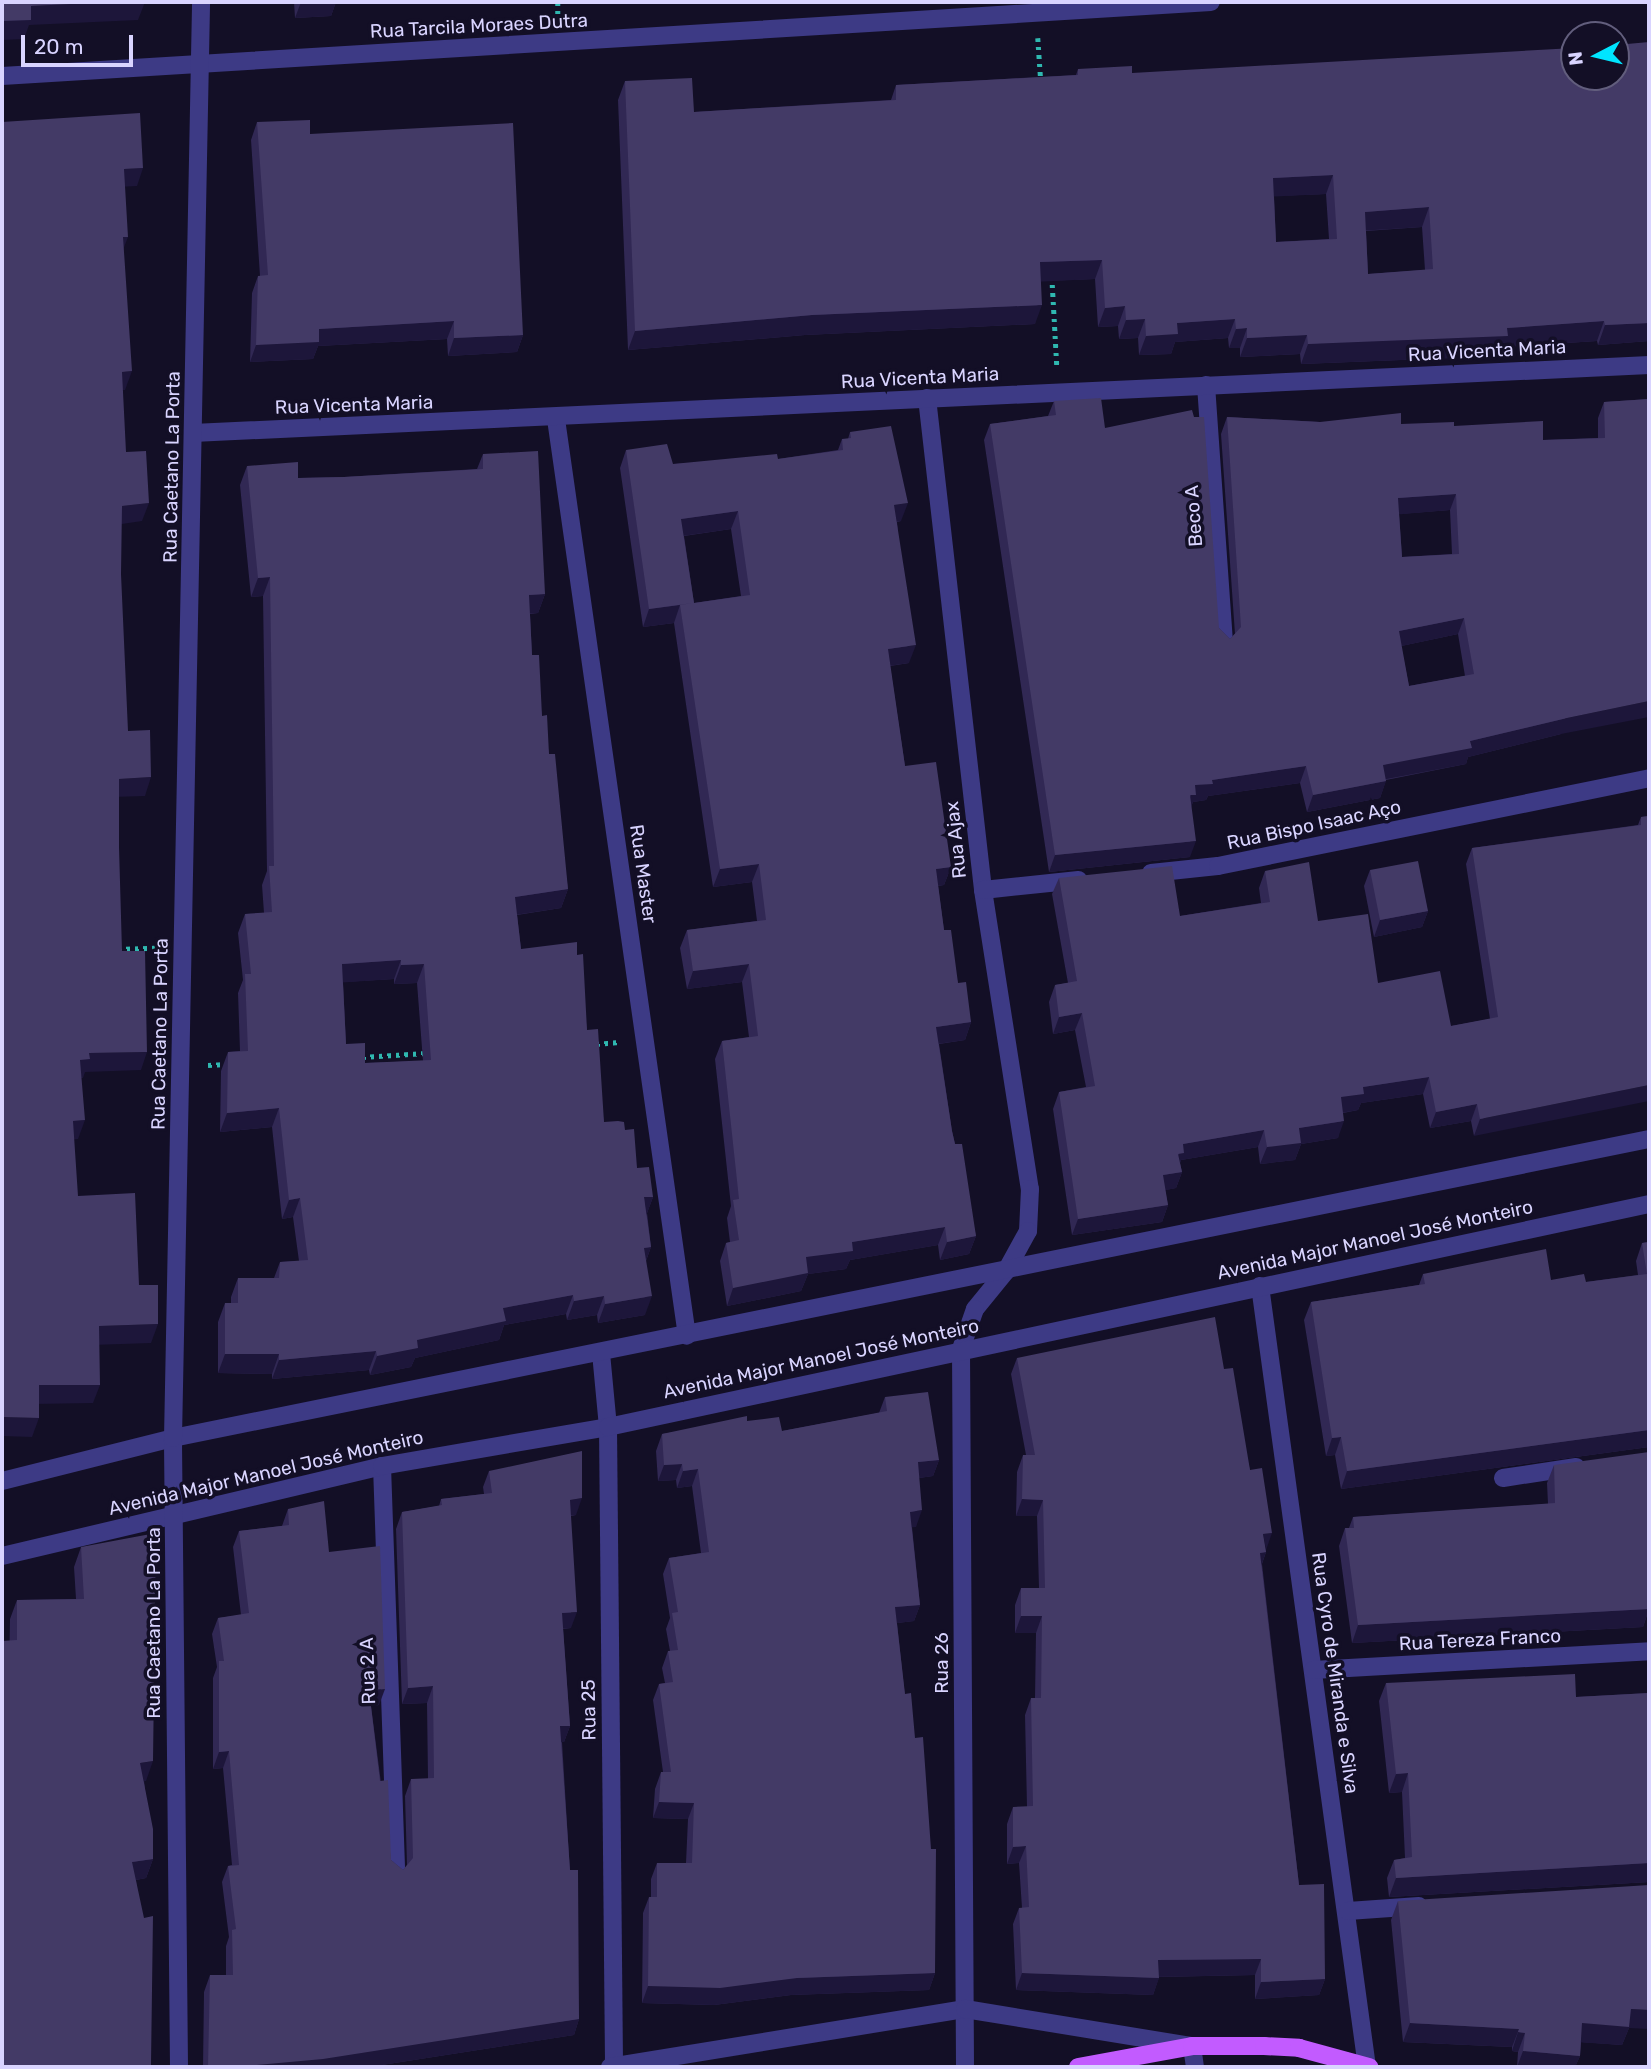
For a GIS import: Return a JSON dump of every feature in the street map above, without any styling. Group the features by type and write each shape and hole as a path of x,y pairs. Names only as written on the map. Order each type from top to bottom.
{"main road":[{"path":"1078,2067 1192,2046 1299,2048 1368,2067"}],"street":[{"name":"Rua Caetano La Porta","path":"178,2067 173,1438 202,62 201,2"},
{"name":"Rua Tarcila Moraes Dutra","path":"2,76 1208,2"},
{"name":"Rua Vicenta Maria","path":"193,433 556,419 927,398 1649,365"},
{"name":"Beco A","path":"1206,385 1224,644"},
{"name":"Rua Ajax","path":"927,398 983,890 1030,1189 1028,1231 1006,1271"},
{"name":"Rua Master","path":"556,419 687,1336"},
{"name":"Rua Bispo Isaac Aço","path":"1135,874 1218,866 1649,778"},
{"path":"983,890 1093,879"},
{"path":"2,1481 173,1438 1649,1139"},
{"name":"Avenida Major Manoel José Monteiro","path":"2,1556 382,1466 608,1427 961,1349 1649,1204"},
{"name":"Rua 26","path":"965,2067 961,1349 975,1310 1006,1271"},
{"name":"Rua Cyro de Miranda e Silva","path":"1261,1286 1368,2067"},
{"name":"Rua 25","path":"601,1353 608,1427 613,2067"},
{"path":"1503,1478 1596,1465"},
{"name":"Rua 2 A","path":"382,1466 396,1875"},
{"name":"Rua Tereza Franco","path":"1313,1670 1649,1651"},
{"path":"1348,1911 1444,1905"},
{"path":"613,2067 965,2010 1192,2046 1195,2067"}],"path":[{"path":"1037,13 1041,94"},
{"path":"1052,271 1059,393"},
{"path":"113,948 183,948"},
{"path":"591,1044 646,1041"},
{"path":"357,1057 440,1052"},
{"path":"179,1067 234,1064"}],"building":[{"path":"2,2 113,2 31,6 31,20 2,21"},
{"path":"1649,42 1649,323 1605,325 1604,321 1507,328 1508,336 1308,344 1307,335 1247,338 1247,328 1236,329 1235,319 1177,323 1178,334 1146,336 1145,319 1126,320 1125,306 1105,308 1102,260 1040,262 1042,305 812,315 635,331 625,81 692,78 694,112 896,100 896,85 1078,75 1078,69 1132,66 1132,73 1560,49 1560,91 1630,91 1630,44","holes":["1333,175 1337,239 1276,242 1273,178","1429,207 1433,269 1368,274 1365,212"]},
{"path":"140,113 143,168 124,169 128,237 123,237 132,371 122,372 126,452 146,451 149,503 122,506 121,574 128,731 150,730 151,777 119,779 119,847 122,951 145,951 147,1052 89,1053 90,1059 80,1060 85,1120 73,1121 78,1196 135,1193 139,1285 158,1285 158,1324 99,1326 100,1385 39,1385 39,1418 2,1417 2,122"},
{"path":"310,120 310,134 513,123 523,335 454,338 454,321 319,329 319,342 256,345 258,276 268,275 257,122"},
{"path":"1101,398 1105,428 1192,410 1194,417 1204,417 1219,628 1230,639 1241,627 1227,417 1320,422 1401,413 1401,424 1454,422 1454,426 1543,421 1543,440 1605,438 1604,402 1649,399 1649,701 1470,741 1472,748 1383,765 1386,781 1313,795 1306,766 1212,780 1213,784 1195,785 1196,795 1190,795 1196,841 1055,855 990,424 1056,415 1054,401","holes":["1456,494 1459,554 1402,557 1398,498","1464,618 1474,674 1409,686 1399,631"]},
{"path":"891,426 908,503 894,505 916,645 888,649 905,766 936,762 951,867 936,869 944,930 951,930 958,983 966,982 971,1022 936,1027 952,1131 955,1144 962,1144 976,1236 947,1242 945,1227 852,1242 853,1251 806,1257 808,1273 733,1288 726,1243 739,1240 733,1200 739,1199 722,1041 758,1036 749,964 693,971 687,930 766,920 759,864 720,869 680,605 693,603 649,609 626,450 667,444 673,464 777,454 778,459 843,450 842,439 851,438 850,432","holes":["738,511 750,595 694,603 681,519"]},
{"path":"538,451 545,594 529,595 532,655 539,655 542,716 547,715 549,754 555,754 568,889 515,897 521,949 577,942 577,955 583,954 587,1030 598,1029 604,1122 624,1122 625,1130 634,1129 637,1168 649,1167 653,1197 644,1197 651,1247 644,1248 652,1296 605,1304 604,1296 574,1301 573,1295 503,1308 506,1321 417,1340 418,1348 377,1356 376,1351 279,1360 279,1354 225,1354 225,1303 238,1303 238,1278 279,1278 280,1262 308,1260 300,1198 289,1200 279,1108 227,1113 228,1052 248,1051 245,974 251,974 245,914 272,912 269,866 274,866 270,577 258,578 247,466 298,462 298,478 344,477 483,469 483,454","holes":["401,960 401,965 424,964 431,1060 365,1063 365,1043 346,1044 342,964"]},
{"path":"1649,816 1649,1085 1480,1119 1477,1104 1436,1112 1429,1077 1363,1087 1364,1094 1341,1097 1344,1121 1299,1128 1301,1143 1267,1147 1264,1130 1183,1144 1184,1153 1178,1154 1182,1172 1163,1175 1168,1205 1078,1219 1059,1092 1095,1086 1082,1013 1059,1017 1055,985 1077,981 1059,878 1172,866 1180,916 1270,902 1265,871 1309,862 1318,921 1368,914 1378,983 1440,971 1451,1026 1498,1017 1472,848 1641,825 1641,817"},
{"path":"1418,861 1428,911 1380,920 1370,870"},
{"path":"1649,1242 1649,1430 1347,1471 1341,1437 1332,1438 1311,1302 1425,1284 1423,1274 1546,1249 1551,1280 1584,1274 1586,1282 1647,1274 1642,1243"},
{"path":"1215,1317 1224,1369 1233,1368 1250,1470 1262,1468 1272,1533 1263,1534 1266,1552 1260,1553 1299,1885 1324,1884 1325,1979 1261,1982 1261,1959 1158,1960 1159,1978 1022,1973 1019,1908 1029,1907 1026,1846 1013,1847 1013,1807 1033,1806 1031,1698 1041,1698 1042,1616 1021,1616 1021,1588 1045,1588 1043,1500 1022,1499 1023,1455 1035,1455 1017,1358"},
{"path":"928,1392 939,1460 918,1462 922,1510 910,1512 920,1605 895,1607 905,1694 911,1693 915,1738 923,1737 931,1849 936,1849 935,1973 797,1978 720,1988 648,1986 649,1897 657,1897 657,1863 692,1863 694,1803 659,1802 661,1772 671,1772 659,1684 673,1682 668,1651 678,1650 672,1613 678,1612 669,1558 709,1552 698,1469 683,1471 682,1464 664,1465 662,1434 747,1416 747,1421 779,1417 782,1431 887,1411 885,1397"},
{"path":"582,1451 582,1498 570,1500 577,1612 562,1613 570,1726 560,1726 570,1870 578,1870 579,2019 323,2059 208,2067 210,1975 233,1975 232,1930 236,1929 228,1866 239,1865 229,1751 219,1752 219,1661 224,1661 218,1618 249,1613 239,1531 289,1525 288,1509 324,1501 329,1552 380,1546 385,1689 369,1690 380,1781 388,1780 391,1860 403,1870 413,1858 411,1779 434,1778 433,1686 408,1688 402,1512 442,1505 441,1499 492,1493 489,1471"},
{"path":"1649,1452 1649,1609 1358,1625 1345,1528 1354,1528 1353,1517 1555,1503 1554,1465"},
{"path":"156,1533 153,1761 140,1763 153,1829 153,1859 132,1862 144,1918 153,1916 151,2065 2,2067 2,1641 17,1640 17,1600 84,1599 81,1547"},
{"path":"1575,1674 1576,1697 1649,1693 1649,1863 1396,1878 1394,1860 1412,1857 1408,1773 1396,1774 1386,1683"},
{"path":"1649,1885 1649,2010 1631,2009 1629,2027 1582,2023 1580,2056 1523,2051 1525,2033 1518,2032 1519,2029 1410,2023 1398,1901"}]}
